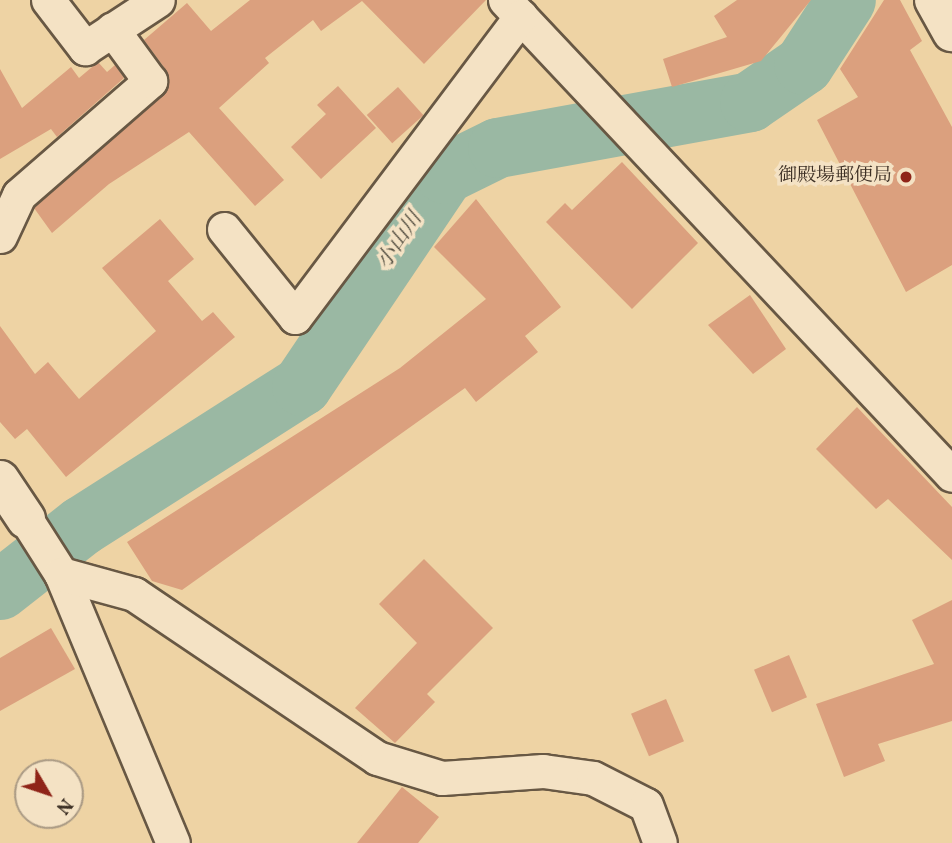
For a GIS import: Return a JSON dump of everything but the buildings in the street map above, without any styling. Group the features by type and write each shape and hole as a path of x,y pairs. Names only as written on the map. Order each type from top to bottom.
{"main road":[{"path":"934,0 952,32"}],"street":[{"path":"48,0 85,48 158,0"},
{"path":"225,229 295,317 513,8 653,152 952,475"},
{"path":"0,236 19,195 150,81 112,29"},
{"path":"11,508 61,574 173,843"},
{"path":"61,574 134,594 377,758 442,779 543,771 593,778 646,805 660,843"}],"waterway":[{"name":"小山川","path":"0,590 82,526 302,386 445,174 498,148 750,102 804,65 846,0"}],"place":[{"name":"御殿場郵便局","path":"906,177"}]}
